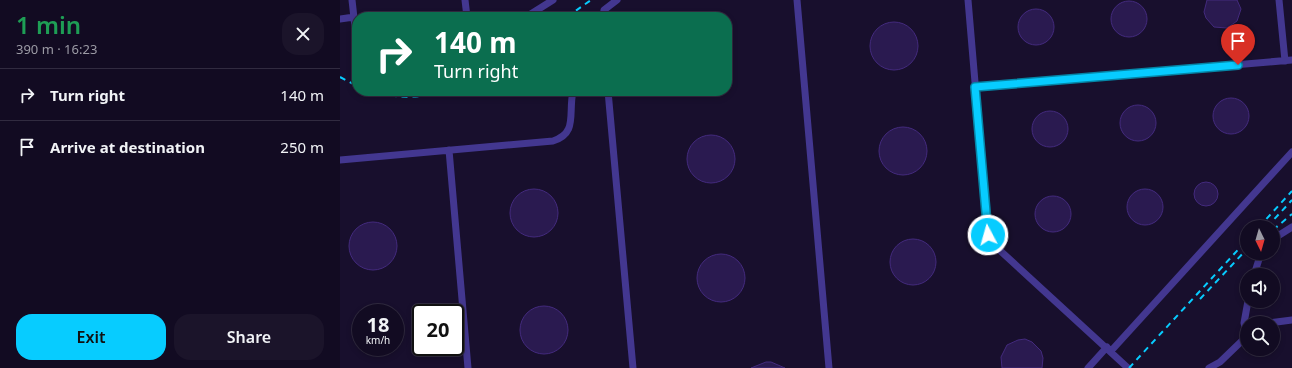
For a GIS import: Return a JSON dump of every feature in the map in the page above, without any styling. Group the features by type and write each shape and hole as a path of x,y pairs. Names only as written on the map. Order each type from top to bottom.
{"lane":[{"path":"352,0 353,12"},
{"path":"465,0 466,12"},
{"path":"534,12 553,0"},
{"path":"604,12 604,10 617,0"},
{"path":"796,0 829,368"},
{"path":"968,0 988,235 994,245 1128,368"},
{"path":"975,87 1288,60 1279,0"},
{"path":"340,20 352,17"},
{"path":"340,160 552,141 564,138 570,130 570,104 572,96"},
{"path":"608,96 633,368"},
{"path":"449,150 468,368"},
{"path":"1088,368 1109,349 1292,152"},
{"path":"1280,235 1292,227"},
{"path":"1280,322 1292,320"},
{"path":"1209,368 1220,362 1240,343"}],"building":[{"path":"1207,0 1237,0 1241,9 1237,21 1227,28 1214,27 1206,18 1204,12"},
{"path":"1133,1 1142,6 1146,12 1146,26 1142,32 1133,37 1125,37 1116,32 1112,26 1111,15 1116,6 1122,2"},
{"path":"1040,9 1049,14 1053,20 1053,34 1049,40 1040,45 1032,45 1023,40 1019,34 1018,23 1023,14 1029,10"},
{"path":"894,22 903,24 911,29 916,37 918,46 916,55 911,63 903,68 894,70 885,68 877,63 872,55 870,46 872,37 877,29 885,24"},
{"path":"1235,98 1244,103 1248,109 1248,123 1244,129 1235,134 1227,134 1218,129 1214,123 1213,112 1218,103 1224,99"},
{"path":"1142,105 1151,110 1155,116 1155,130 1151,136 1142,141 1134,141 1125,136 1121,130 1120,119 1125,110 1131,106"},
{"path":"1054,111 1063,116 1067,122 1067,136 1063,142 1054,147 1046,147 1037,142 1033,136 1032,125 1037,116 1043,112"},
{"path":"903,127 912,129 920,134 925,142 927,151 925,160 920,168 912,173 903,175 894,173 886,168 881,160 879,151 881,142 886,134 894,129"},
{"path":"711,135 720,137 728,142 733,150 735,159 733,168 728,176 720,181 711,183 702,181 694,176 689,168 687,159 689,150 694,142 702,137"},
{"path":"1206,182 1211,183 1217,189 1217,199 1211,205 1206,206 1201,205 1195,199 1194,194 1195,189 1201,183"},
{"path":"534,189 543,191 551,196 556,204 558,213 556,222 551,230 543,235 534,237 525,235 517,230 512,222 510,213 512,204 517,196 525,191"},
{"path":"1149,189 1158,194 1162,200 1162,214 1158,220 1149,225 1141,225 1132,220 1128,214 1127,203 1132,194 1138,190"},
{"path":"1057,196 1066,201 1070,207 1070,221 1066,227 1057,232 1049,232 1040,227 1036,221 1035,210 1040,201 1046,197"},
{"path":"373,222 382,224 390,229 395,237 397,246 395,255 390,263 382,268 373,270 364,268 356,263 351,255 349,246 351,237 356,229 364,224"},
{"path":"908,239 918,239 930,245 935,253 935,271 930,279 922,284 908,285 900,282 893,275 890,267 890,257 893,249 900,242"},
{"path":"721,254 730,256 738,261 743,269 745,278 743,287 738,295 730,300 721,302 712,300 704,295 699,287 697,278 699,269 704,261 712,256"},
{"path":"544,306 553,308 561,313 566,321 568,330 566,339 561,347 553,352 544,354 535,352 527,347 522,339 520,330 522,321 527,313 535,308"},
{"path":"1025,339 1032,342 1041,351 1043,358 1042,368 1002,368 1001,357 1007,345 1018,340"},
{"path":"766,362 771,362 785,368 751,368"}],"railway":[{"path":"574,12 591,0"},
{"path":"340,77 352,83"},
{"path":"399,96 420,96"},
{"path":"1265,220 1292,191"},
{"path":"1273,220 1292,200"},
{"path":"1280,224 1292,214"},
{"path":"1129,368 1240,248"},
{"path":"1200,299 1240,256"}],"route":[{"path":"988,235 975,87 1238,65"}]}
